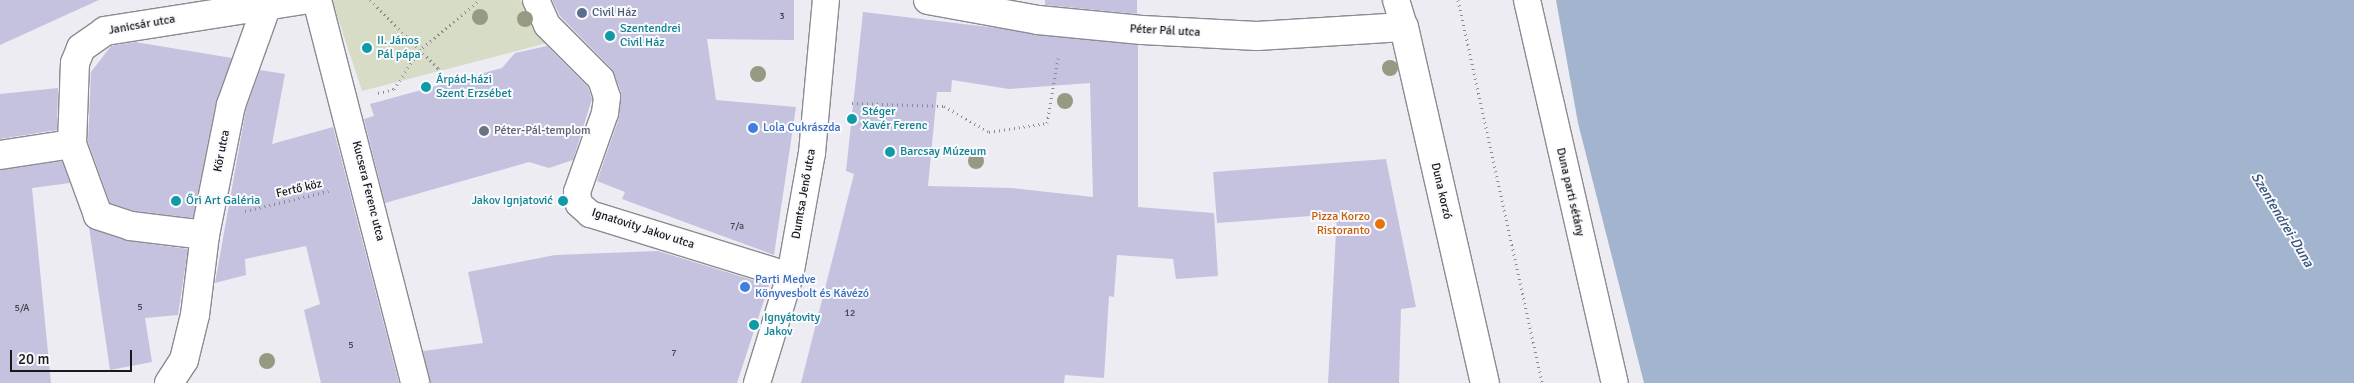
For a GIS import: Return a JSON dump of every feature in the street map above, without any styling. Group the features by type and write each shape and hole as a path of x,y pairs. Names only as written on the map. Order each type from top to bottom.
{"street":[{"name":"Janicsár utca","path":"206,227 131,226 98,215 72,144 76,63 82,48 105,31 266,8 304,0"},
{"name":"Kucsera Ferenc utca","path":"317,0 346,102 416,383"},
{"name":"Ignatovity Jakov utca","path":"536,0 547,25 600,78 606,97 605,112 577,192 579,204 590,214 790,276"},
{"name":"Dumtsa Jenő utca","path":"757,383 790,276 812,153 826,0"},
{"name":"Péter Pál utca","path":"928,0 1064,23 1257,36 1404,28"},
{"name":"Duna korzó","path":"1396,0 1485,383"},
{"name":"Duna parti sétány","path":"1527,0 1615,383"},
{"name":"Kör utca","path":"168,383 184,360 193,324 206,227 231,105 266,8"},
{"path":"0,155 72,144"}],"path":[{"path":"370,0 438,68 443,78"},
{"path":"346,102 394,89 419,51 479,0"},
{"path":"1458,0 1542,383"},
{"path":"817,102 944,106 989,132 1046,123 1064,23"},
{"name":"Fertő köz","path":"206,227 366,182"}],"green space":[{"path":"332,0 519,0 525,2 551,42 362,91"}],"water":[{"name":"Szentendrei-Duna","path":"1556,0 2354,0 2354,383 1644,383 1578,123"}],"building":[{"path":"0,0 99,0 0,45"},
{"path":"552,0 794,0 794,40 707,39 716,100 796,107 774,255 622,199 625,192 597,181 619,118 621,92 612,69 560,16"},
{"path":"1045,0 1137,0 1137,14 1045,5"},
{"path":"863,12 1138,45 1138,207 1214,213 1218,276 1176,279 1173,259 1117,255 1114,297 1109,296 1104,378 1065,375 1064,383 801,383 854,174 846,171","holes":["952,80 1009,89 1090,83 1093,197 1012,188 928,186 937,92 951,92"]},
{"path":"135,42 232,58 216,102 193,218 134,211 110,203 88,142 91,72 111,46"},
{"name":"Péter-Pál-templom","path":"547,46 588,87 592,99 573,160 549,168 529,162 385,203 364,119 374,116 370,104 502,68 515,53"},
{"path":"260,70 285,74 272,144 333,127 399,383 321,383 304,310 320,304 306,246 245,259 246,275 215,283 246,109"},
{"path":"58,88 57,130 0,139 0,94"},
{"path":"1386,159 1416,307 1401,309 1399,383 1328,383 1337,214 1217,223 1213,172"},
{"path":"62,161 70,183 32,188 51,383 0,383 0,170"},
{"path":"89,227 129,241 188,249 178,315 145,318 152,362 110,370"},
{"path":"658,251 769,285 737,383 430,383 423,351 483,343 468,272 555,255"}],"place":[{"name":"Civil Ház","path":"582,13"},
{"name":"Szentendrei Civil Ház","path":"610,36"},
{"name":"II. János Pál pápa","path":"367,48"},
{"name":"Árpád-házi Szent Erzsébet","path":"426,87"},
{"name":"Stéger Xavér Ferenc","path":"852,119"},
{"name":"Lola Cukrászda","path":"753,128"},
{"name":"Péter-Pál-templom","path":"484,131"},
{"name":"Barcsay Múzeum","path":"890,152"},
{"name":"Őri Art Galéria","path":"176,201"},
{"name":"Jakov Ignjatović","path":"563,201"},
{"name":"Pizza Korzo Ristoranto","path":"1380,224"},
{"name":"Parti Medve Könyvesbolt és Kávézó","path":"745,287"},
{"name":"Ignyátovity Jakov","path":"754,325"}]}
